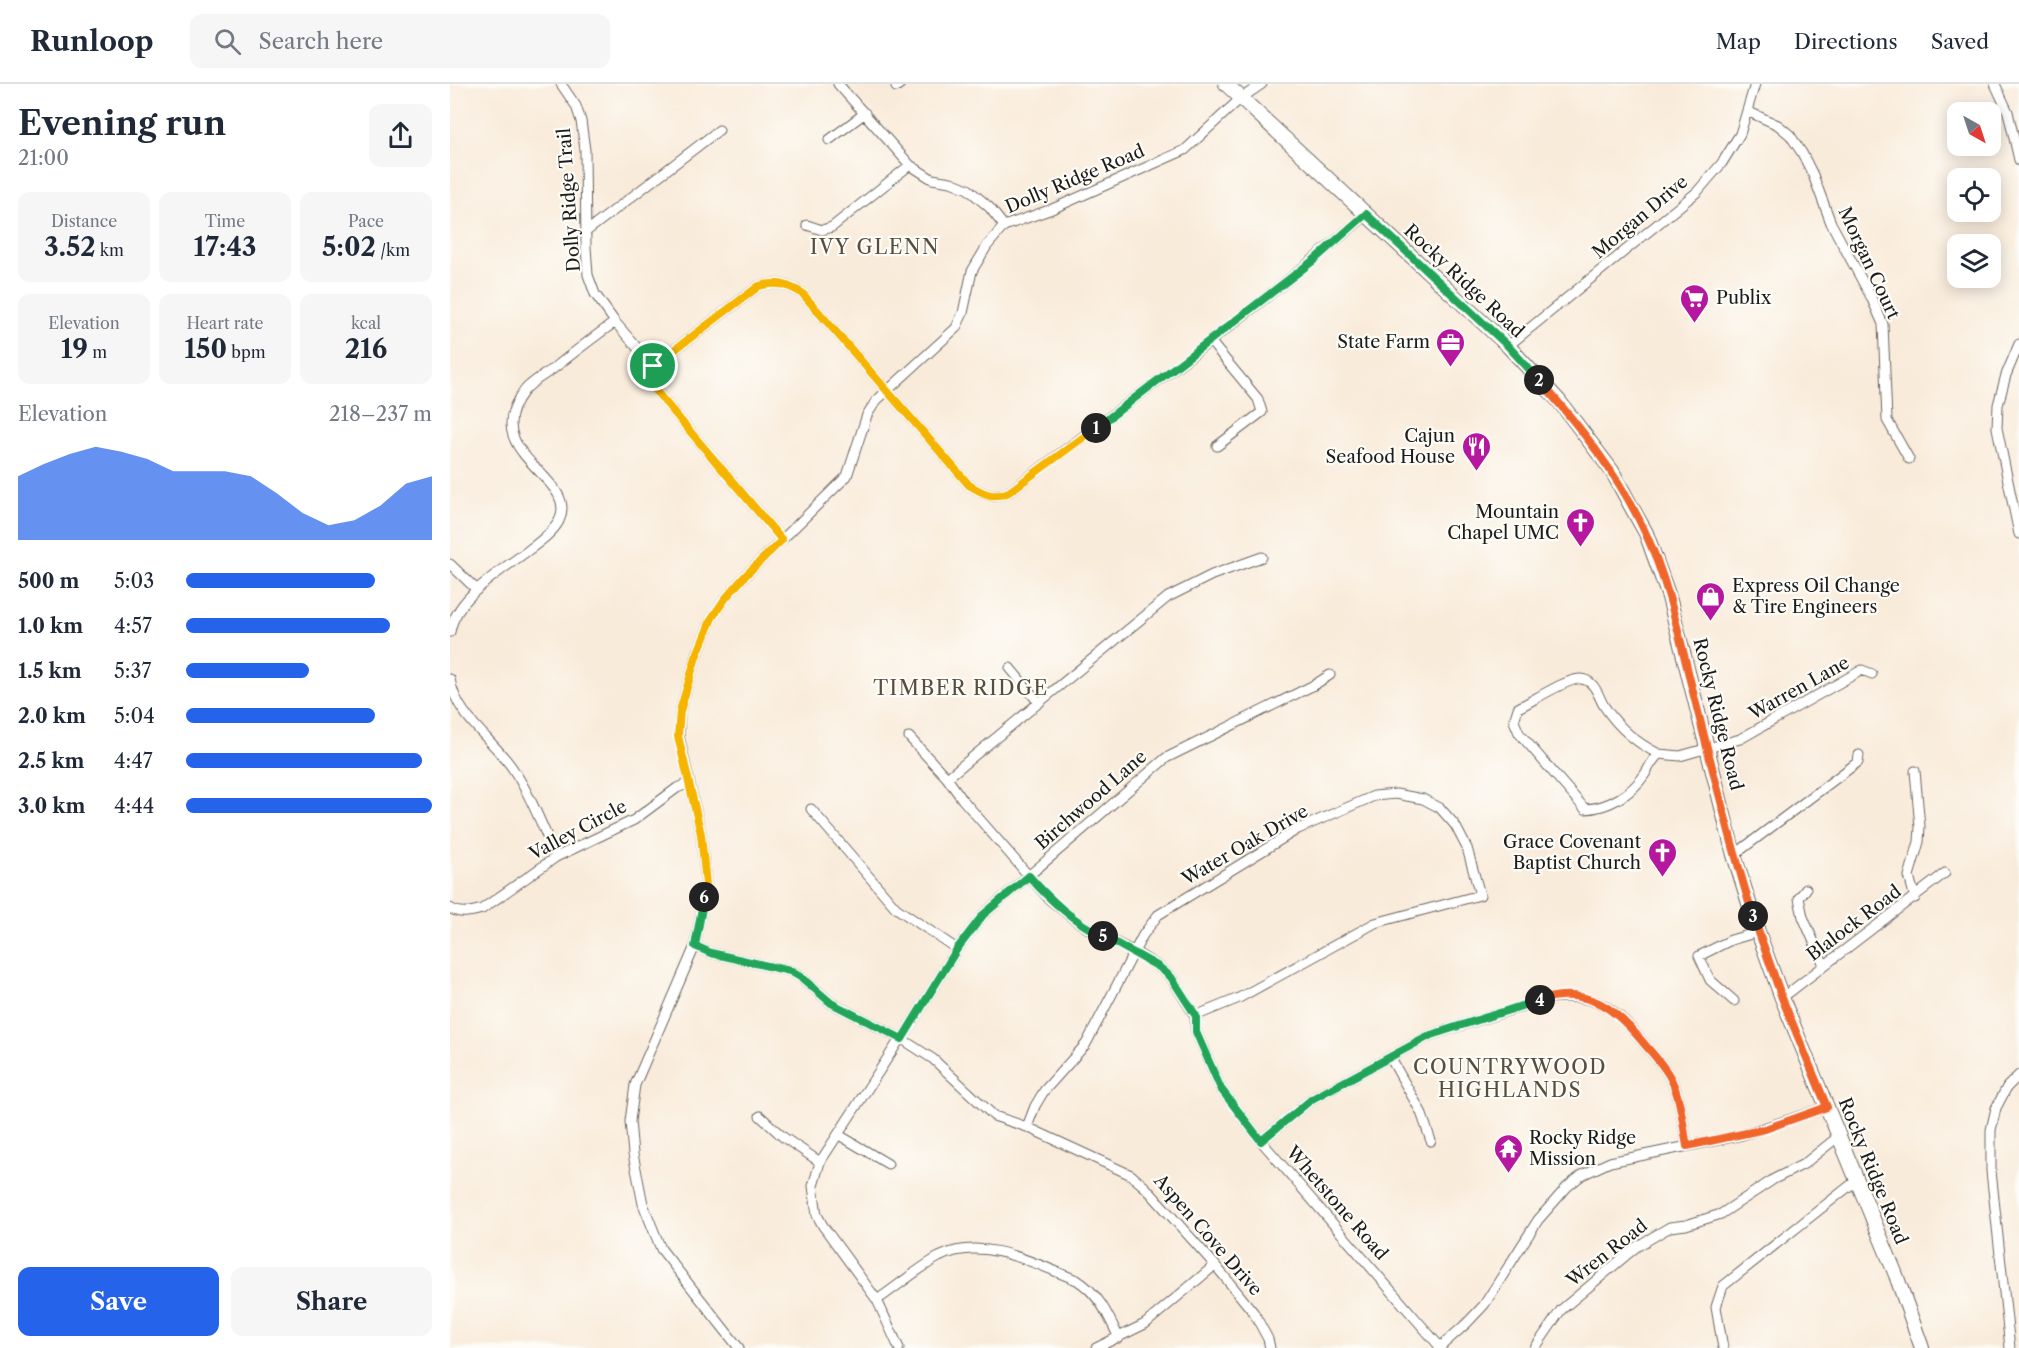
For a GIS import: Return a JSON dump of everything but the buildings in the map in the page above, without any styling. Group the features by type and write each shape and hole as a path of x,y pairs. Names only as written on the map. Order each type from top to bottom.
{"main road":[{"name":"Rocky Ridge Road","path":"1226,84 1508,346 1559,401 1612,471 1646,533 1669,597 1734,855 1758,932 1782,998 1896,1275 1922,1348"}],"street":[{"name":"Dolly Ridge Trail","path":"561,84 576,106 581,121 585,150 588,275 595,294 615,322 653,366 655,390 782,540"},
{"path":"838,84 910,165 932,179 951,182 968,189 989,207 1004,226"},
{"name":"Dolly Ridge Road","path":"739,1348 661,1249 643,1204 633,1154 630,1121 635,1085 695,946 706,885 701,834 678,736 680,711 696,657 712,618 745,576 847,476 867,415 876,402 956,328 963,313 972,271 987,246 1004,226 1052,209 1185,150 1240,99 1262,84"},
{"name":"Morgan Drive","path":"1508,346 1697,192 1725,158 1740,134 1755,84"},
{"path":"1995,84 2008,112 2019,159"},
{"name":"Morgan Court","path":"1747,111 1778,125 1795,143 1813,175 1831,223 1871,297 1883,324 1887,420 1909,459"},
{"path":"829,140 865,113"},
{"path":"586,231 719,130"},
{"path":"807,225 822,230 832,227 910,165"},
{"path":"653,366 759,286 772,282 788,284 802,293 969,485 986,495 999,496 1009,492 1210,341 1314,260 1366,214"},
{"path":"450,632 458,608 477,590 546,537 560,520 562,507 559,495 515,442 510,425 513,409 525,389 615,322"},
{"path":"1210,341 1258,399 1262,412 1217,446"},
{"path":"2019,344 2006,375 1998,405 1997,428 2019,534"},
{"path":"946,778 1168,597 1212,574 1262,557"},
{"path":"450,564 477,590"},
{"path":"1010,668 1039,703"},
{"name":"Warren Lane","path":"1707,747 1740,739 1862,670 1872,674"},
{"name":"Birchwood Lane","path":"899,1348 877,1300 817,1215 813,1186 820,1161 902,1039 957,949 983,915 1166,758 1314,686 1330,675"},
{"path":"1659,754 1653,759 1644,776 1623,796 1598,808 1585,809 1519,733 1514,721 1518,708 1570,681 1582,678 1593,684 1603,704 1620,727 1643,747 1659,754 1680,756 1707,747"},
{"path":"450,679 462,711 513,768 556,857"},
{"name":"Whetstone Road","path":"909,737 1049,899 1090,930 1135,952 1171,977 1196,1016 1196,1032 1221,1089 1261,1141 1440,1348"},
{"path":"1734,855 1858,762 1859,755"},
{"path":"1915,771 1920,826 1919,842 1910,876 1915,898"},
{"name":"Valley Circle","path":"450,908 456,912 482,909 556,857 634,820 677,788 689,783"},
{"name":"Water Oak Drive","path":"1027,1127 1044,1091 1086,1044 1143,935 1158,915 1298,829 1374,796 1396,794 1424,799 1440,808 1455,825 1467,848 1480,895 1374,923 1239,998 1196,1016"},
{"path":"811,809 897,908 957,949"},
{"name":"Blalock Road","path":"1782,998 1945,873"},
{"path":"1806,889 1799,898 1803,917 1824,965"},
{"path":"1734,1001 1710,980 1700,956 1731,940 1758,932"},
{"name":"Aspen Cove Drive","path":"695,946 711,953 790,971 802,978 831,1003 902,1039 933,1059 994,1116 1027,1127 1131,1175 1146,1188 1215,1265 1254,1313 1268,1339 1270,1348"},
{"path":"1261,1141 1312,1099 1431,1035 1549,998 1568,996 1587,998 1614,1011 1630,1026 1664,1067 1677,1097 1687,1146"},
{"path":"1390,1057 1421,1112 1431,1141"},
{"path":"2010,1348 1991,1171 1991,1130 1996,1108 2007,1087 2019,1075"},
{"path":"1440,1348 1484,1305 1538,1220 1582,1175 1610,1162 1753,1132 1827,1107"},
{"path":"760,1116 783,1137 820,1161"},
{"path":"839,1135 888,1164"},
{"name":"Wren Road","path":"1534,1348 1561,1310 1636,1246 1670,1227 1686,1225 1721,1214 1774,1179 1804,1164 1839,1136"},
{"path":"1723,1348 1716,1307 1723,1287 1857,1180"},
{"path":"877,1300 939,1257 969,1249 995,1250 1077,1280 1087,1286 1104,1305 1119,1338"},
{"path":"1096,1348 1145,1324 1215,1265"}],"place":[{"name":"Publix","path":"1695,324"},
{"name":"State Farm","path":"1451,368"},
{"name":"Cajun Seafood House","path":"1476,472"},
{"name":"Mountain Chapel UMC","path":"1580,548"},
{"name":"Express Oil Change & Tire Engineers","path":"1711,622"},
{"name":"Grace Covenant Baptist Church","path":"1662,878"},
{"name":"Rocky Ridge Mission","path":"1508,1174"}],"district":[{"name":"IVY GLENN","path":"875,247"},
{"name":"TIMBER RIDGE","path":"961,688"},
{"name":"COUNTRYWOOD HIGHLANDS","path":"1510,1078"}],"route":[{"path":"1366,214 1508,346 1559,401 1612,471 1646,533 1669,597 1734,855 1758,932 1782,998 1827,1107 1765,1129 1687,1146 1677,1097 1664,1067 1630,1026 1614,1011 1587,998 1568,996 1549,998 1431,1035 1312,1099 1261,1141 1221,1089 1196,1032 1196,1016 1171,977 1135,952 1090,930 1070,916 1049,899 1029,876 983,915 957,949 902,1039 831,1003 802,978 790,971 711,953 695,946 706,885 701,834 678,736 680,711 696,657 712,618 745,576 782,540 655,390 653,366 759,286 772,282 788,284 802,293 969,485 986,495 999,496 1009,492 1106,421 1314,260 1366,214"}]}
